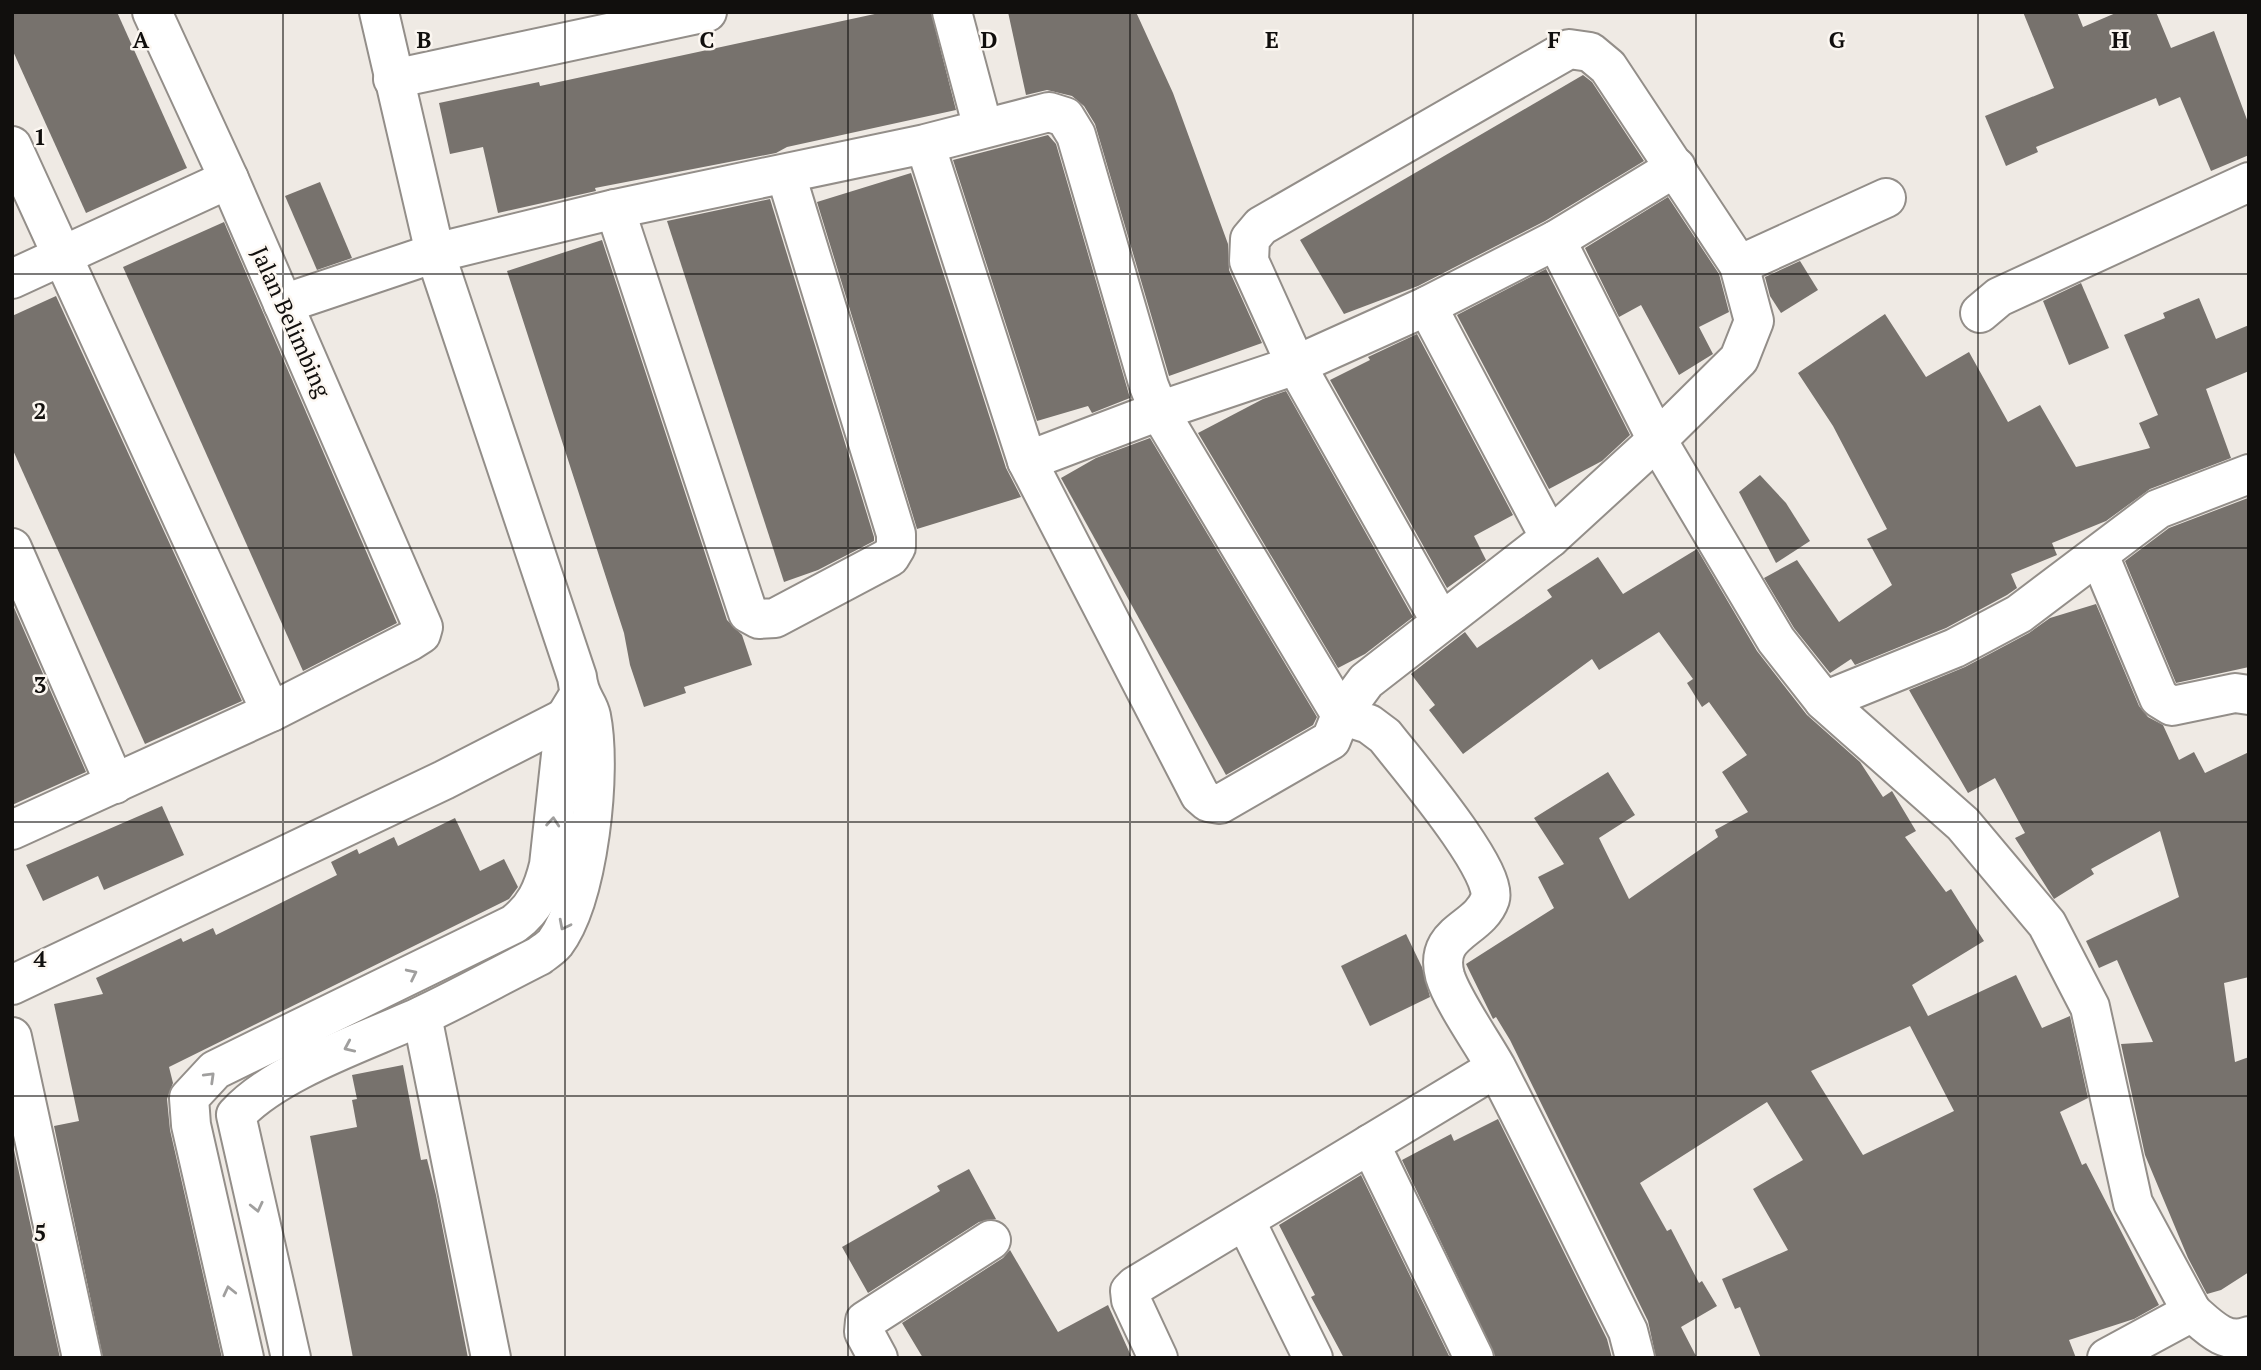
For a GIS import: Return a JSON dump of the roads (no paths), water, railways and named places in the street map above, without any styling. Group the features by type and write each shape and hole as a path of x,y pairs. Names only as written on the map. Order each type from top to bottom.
{"street":[{"name":"Jalan Belimbing","path":"152,12 229,179 423,622 421,634 271,712"},
{"path":"291,1358 236,1115 254,1096 339,1052 422,1016 539,956 555,944 576,902 565,872 578,709 577,677 435,253 379,12"},
{"path":"393,79 708,12"},
{"path":"952,12 983,128"},
{"path":"925,144 1027,461 1200,794 1208,802 1220,804 1331,740 1341,715 1366,681 1550,538 1657,440 1739,359 1754,321 1739,265 1608,68 1590,52 1569,49 1261,226 1250,239 1249,261 1296,365 1441,622"},
{"path":"283,304 435,253 615,209 925,144 1049,111 1065,117 1076,135 1159,411 1341,715 1369,724 1385,736 1477,857 1489,883 1490,897 1482,911 1454,934 1443,953 1446,977 1496,1068 1628,1331 1635,1358"},
{"path":"12,146 271,712 12,830"},
{"path":"1027,461 1159,411 1296,365 1427,306 1556,240 1676,167"},
{"path":"615,209 748,613 759,620 775,618 890,557 897,547 896,534 786,175"},
{"path":"12,279 229,179"},
{"path":"1980,313 1999,297 2249,182"},
{"path":"1739,265 1886,198"},
{"path":"1556,240 1657,440 1776,640 1824,701 1963,824 2047,924 2090,1007 2133,1203 2192,1312 2215,1332 2244,1344"},
{"path":"1427,306 1550,538"},
{"path":"1824,701 1955,648 2019,614 2158,509 2249,474"},
{"path":"12,548 115,784"},
{"path":"2099,555 2159,698 2172,706 2235,693 2249,695"},
{"path":"12,985 431,786 578,709"},
{"path":"244,1358 191,1125 189,1098 215,1070 514,925 565,872"},
{"path":"422,1016 491,1358"},
{"path":"12,1037 73,1356"},
{"path":"1157,1358 1131,1300 1130,1291 1496,1068"},
{"path":"1370,1144 1474,1358"},
{"path":"1245,1220 1313,1358"},
{"path":"878,1358 864,1332 865,1321 991,1240"},
{"path":"2107,1358 2192,1312"}]}
